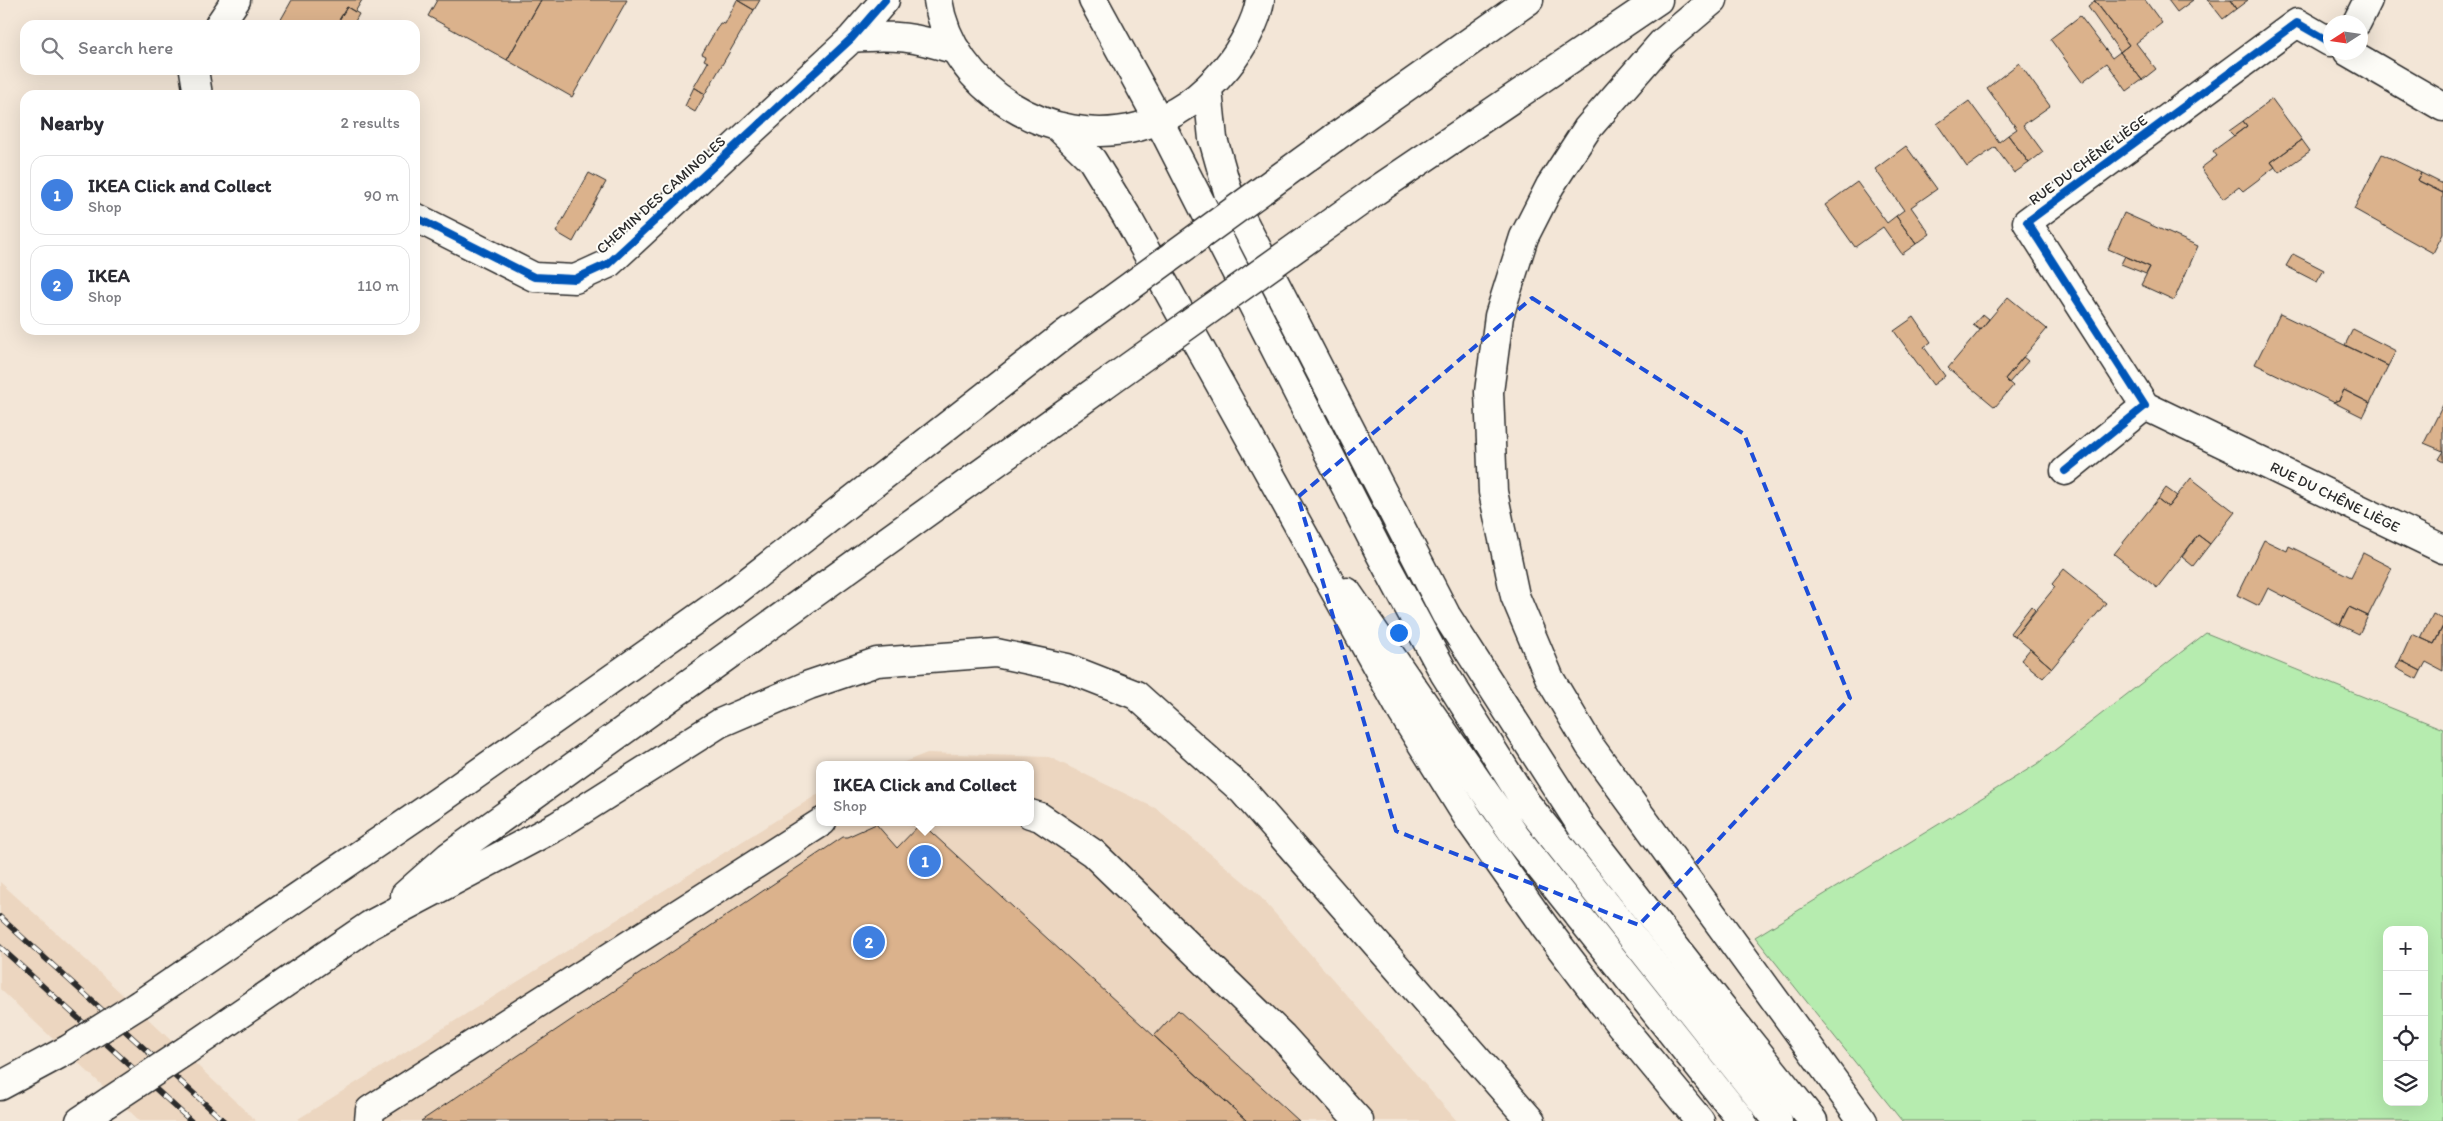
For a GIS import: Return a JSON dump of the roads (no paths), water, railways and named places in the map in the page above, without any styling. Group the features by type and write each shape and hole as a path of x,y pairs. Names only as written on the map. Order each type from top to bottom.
{"main road":[{"path":"222,20 236,0"},
{"name":"CHEMIN DES CAMINOLES","path":"420,220 534,277 575,279 608,264 852,38 885,0"},
{"path":"938,0 949,39 968,69 994,94 1023,114 1057,126 1097,132 1137,127 1175,113 1208,90 1241,50 1260,0"},
{"path":"1092,0 1158,119 1378,550 1444,673 1526,803 1778,1121"},
{"path":"0,1086 67,1050 140,1004 440,800 736,591 1066,334 1334,138 1529,0"},
{"path":"370,925 449,856 1100,387 1371,194 1658,0"},
{"path":"1713,0 1662,43 1587,129 1550,186 1524,237 1499,316 1488,392 1493,492 1515,596 1555,688 1590,746 1863,1121"},
{"path":"2360,15 2368,0"},
{"name":"RUE DU CHÊNE LIÈGE","path":"2323,38 2297,23 2027,222 2146,406 2443,549"},
{"path":"852,38 889,34 924,40 956,50"},
{"path":"2362,60 2443,107"},
{"path":"195,75 197,90"},
{"path":"1208,90 1213,139 1228,192 1446,615 1582,827 1813,1121"},
{"path":"1057,126 1092,160 1097,168 1402,712 1470,821 1544,926 1600,999 1700,1121"},
{"path":"2064,471 2146,406"},
{"path":"1285,502 1516,837 1742,1121"},
{"path":"80,1121 370,925 557,826 720,723 809,685 877,662 996,653 1067,668 1136,695 1243,791 1531,1121"},
{"path":"1034,815 1040,817 1093,853 1282,1036 1359,1121"},
{"path":"369,1121 370,1110 816,826"}],"railway":[{"path":"0,917 224,1121"},
{"path":"0,947 191,1121"}],"place":[{"name":"IKEA Click and Collect","path":"925,861"},
{"name":"IKEA","path":"869,942"}]}
